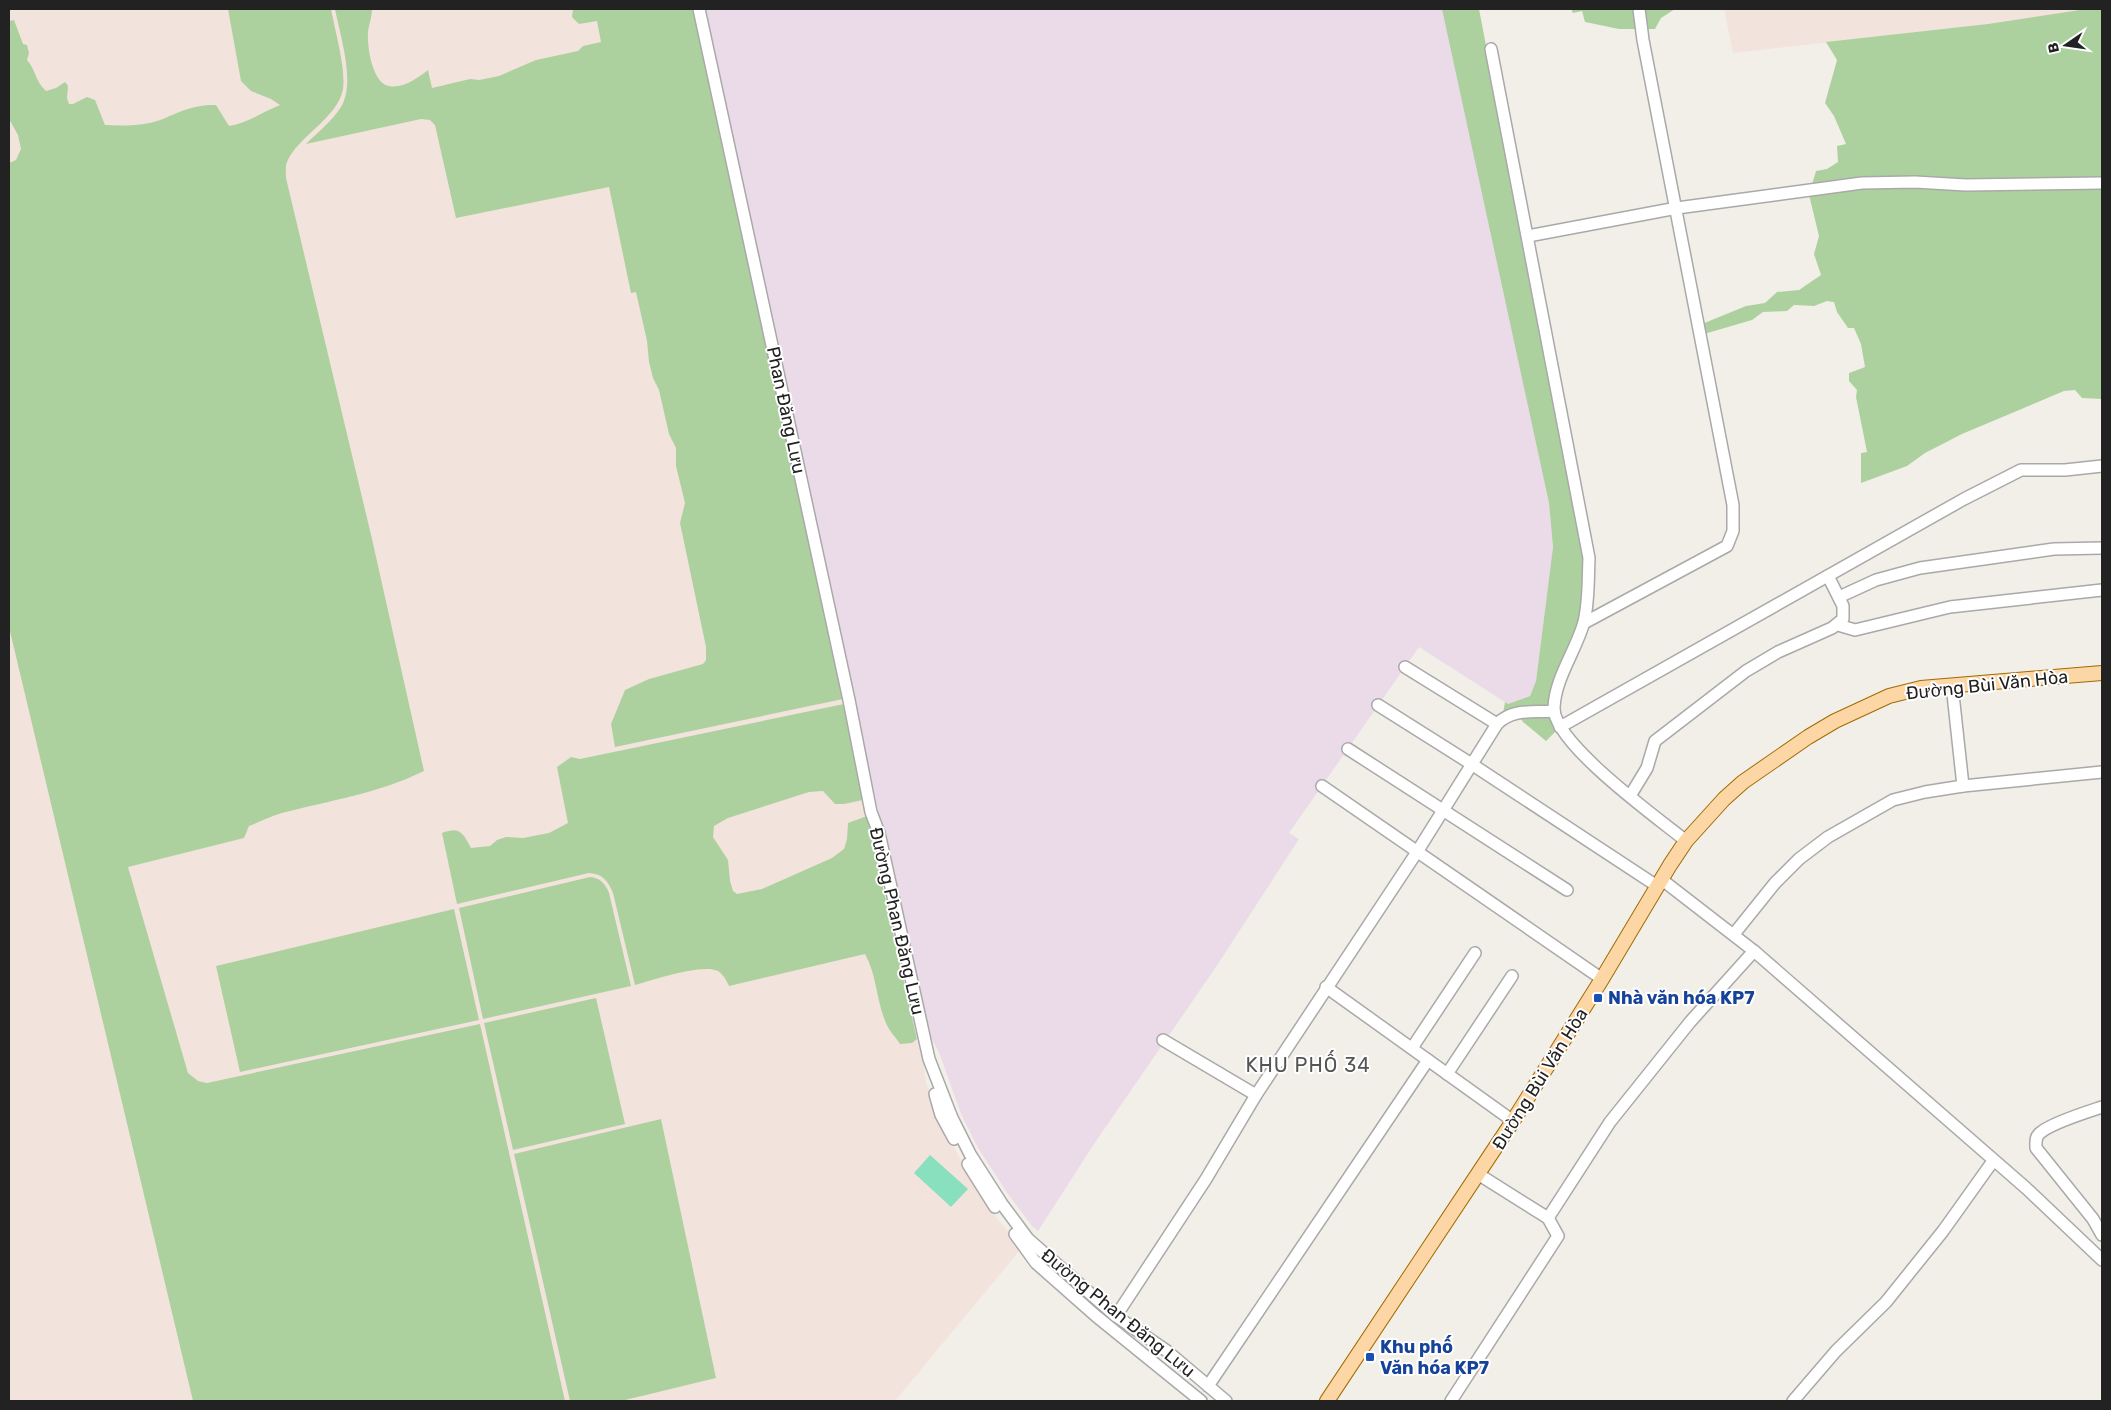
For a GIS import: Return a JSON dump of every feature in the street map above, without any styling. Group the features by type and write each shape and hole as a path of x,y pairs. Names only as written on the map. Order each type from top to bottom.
{"main road":[{"name":"Đường Bùi Văn Hòa","path":"1327,1401 1513,1121 1686,841 1706,818 1743,782 1814,732 1889,696 1920,688 2102,673"}],"street":[{"name":"Phan Đăng Lưu","path":"699,9 847,691 871,812"},
{"path":"1584,624 1727,546 1733,532 1733,505 1643,40 1639,9"},
{"path":"1491,49 1589,558 1588,601 1584,624 1556,694 1554,711 1560,727 1584,756 1686,841"},
{"path":"1528,236 1677,208 1862,183 1915,182 1966,185 2102,183"},
{"path":"1560,727 1964,499 2021,470 2065,470 2102,466"},
{"path":"1838,596 1876,580 1920,568 2054,549 2102,548"},
{"path":"1630,796 1647,768 1654,740 1746,672 1778,652 1838,624 1843,619 1843,606 1828,576"},
{"path":"1838,624 1855,630 1950,607 2102,590"},
{"path":"1405,667 1497,724"},
{"path":"1952,685 1963,786"},
{"path":"1378,706 1659,883 1734,934 2026,1188 2102,1260"},
{"path":"1116,1316 1206,1179 1256,1095 1473,765 1497,724 1505,716 1512,713 1554,711"},
{"path":"1348,748 1567,890"},
{"path":"1734,934 1775,883 1799,859 1828,837 1893,800 1963,786 2102,772"},
{"path":"1322,786 1602,979"},
{"name":"Đường Phan Đăng Lưu","path":"871,812 871,826 907,992 941,1115 979,1184 1012,1224 1041,1252 1116,1316 1166,1351 1226,1401"},
{"path":"1548,1218 1610,1122 1690,1022 1754,951"},
{"path":"1412,1048 1475,953"},
{"path":"1447,1074 1512,976"},
{"path":"1326,987 1513,1121"},
{"path":"1163,1040 1256,1095"},
{"path":"1208,1386 1428,1060"},
{"path":"2102,1107 2073,1117 2040,1133 2036,1139 2036,1148 2093,1219 2102,1235"},
{"path":"1793,1401 1836,1351 1886,1302 1943,1231 1993,1161"},
{"path":"1451,1401 1558,1236 1548,1218 1478,1174"},
{"name":"Đường Phan Đăng Lưu","path":"1012,1224 1036,1264 1096,1316 1201,1401"}],"shaded area":[{"path":"9,9 693,9 867,816 913,1026 924,1064 925,1080 942,1125 962,1162 991,1210 1021,1249 895,1401 9,1401"},
{"path":"705,9 1444,9 1529,396 1549,503 1553,547 1536,681 1530,696 1508,704 1419,647 1289,833 1299,839 1216,967 1094,1144 1038,1231 1032,1226 1008,1194 978,1148 961,1114 940,1055 924,1023"},
{"path":"1724,9 2086,9 1988,24 1733,53"}],"green space":[{"path":"228,9 331,9 342,60 343,89 334,109 292,153 286,164 286,178 372,539 424,771 371,791 282,813 249,826 244,838 128,867 188,1073 198,1081 207,1083 480,1024 565,1401 193,1401 9,627 9,163 16,160 21,149 18,135 9,119 9,21 14,20 23,44 27,45 29,53 27,60 42,87 46,91 56,88 65,82 68,86 67,98 69,104 87,97 95,100 105,125 149,123 195,107 216,105 229,126 249,120 280,105 251,91 241,81"},
{"path":"335,9 372,9 368,32 368,46 375,71 383,83 394,87 399,86 415,79 428,70 432,88 470,79 479,80 499,76 536,60 578,51 583,46 601,42 597,21 579,24 572,17 573,9 693,9 843,699 615,747 611,724 625,690 649,679 703,664 706,660 706,647 680,523 685,503 676,466 676,448 669,434 659,390 653,378 636,292 631,293 609,187 456,218 435,125 430,120 421,119 306,144 333,117 341,107 345,97 347,85 346,59"},
{"path":"1442,9 1479,9 1585,559 1580,623 1553,693 1558,729 1546,741 1523,722 1515,710 1503,714 1505,702 1508,704 1530,696 1536,681 1553,547 1549,503"},
{"path":"1571,9 1675,9 1661,18 1655,29 1619,29 1585,22 1582,11 1573,13"},
{"path":"2086,9 2102,9 2102,399 2082,398 2075,390 2064,391 1962,434 1925,453 1907,466 1861,483 1861,453 1867,452 1856,397 1857,390 1849,381 1849,373 1865,367 1861,344 1854,328 1848,328 1837,312 1834,302 1827,301 1814,306 1794,305 1787,311 1763,312 1752,320 1704,334 1702,324 1746,306 1765,303 1777,292 1799,290 1821,275 1814,254 1819,236 1809,195 1816,171 1827,169 1838,162 1837,146 1846,144 1834,116 1825,103 1837,60 1826,42 1988,24"},
{"path":"844,704 863,800 835,804 823,791 809,792 728,818 714,826 713,837 728,860 730,881 733,891 737,894 762,889 832,858 844,849 848,823 867,816 917,1039 912,1043 900,1044 889,1029 865,954 729,986 725,978 718,971 711,969 677,973 635,985 613,893 607,882 598,875 589,873 457,904 442,833 453,830 460,832 466,838 471,848 490,846 497,840 506,837 523,838 549,833 568,823 557,767 571,757 580,759"},
{"path":"590,877 602,882 609,893 631,986 483,1019 459,908"},
{"path":"454,909 479,1020 240,1072 216,966"},
{"path":"596,998 625,1124 513,1150 484,1023"},
{"path":"661,1119 716,1378 621,1401 570,1401 514,1154"},
{"path":"930,1155 968,1189 951,1207 914,1173"}],"place":[{"name":"Nhà văn hóa KP7","path":"1598,998"},
{"name":"Khu phố Văn hóa KP7","path":"1370,1357"}],"district":[{"name":"KHU PHỐ 34","path":"1308,1065"}]}
